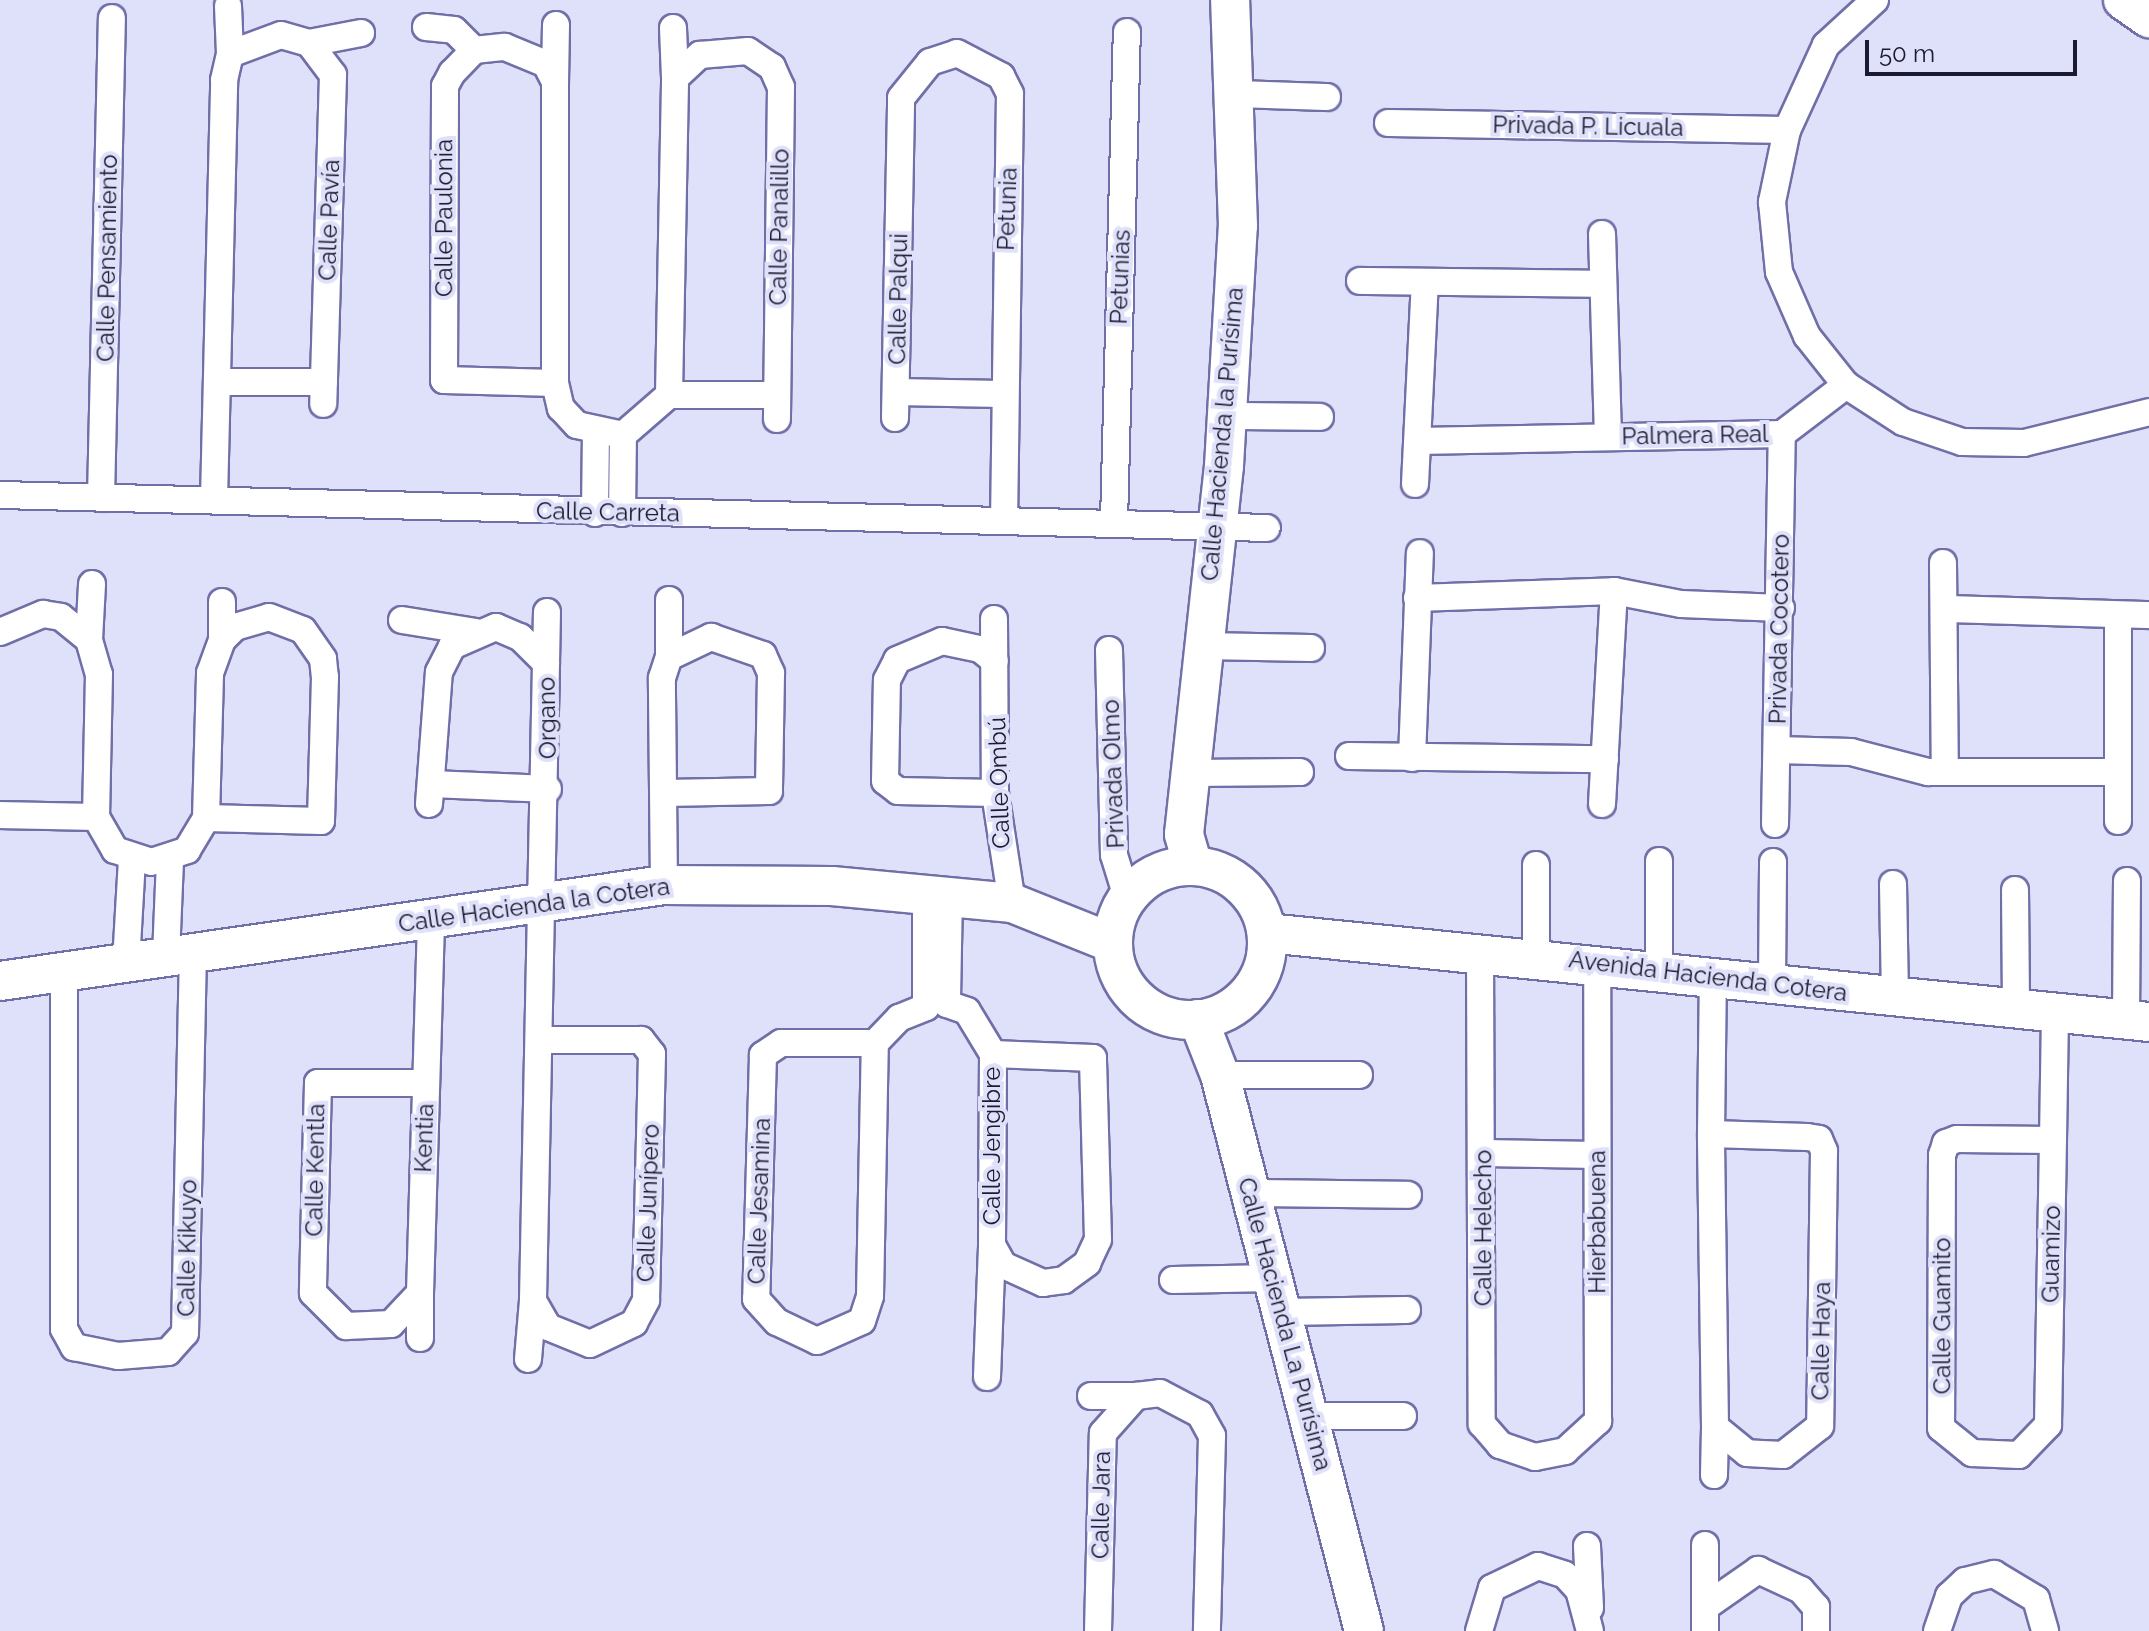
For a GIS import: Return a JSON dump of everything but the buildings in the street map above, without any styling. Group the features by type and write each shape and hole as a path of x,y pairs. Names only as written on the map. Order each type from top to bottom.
{"street":[{"name":"Calle Hacienda la Purísima","path":"1193,866 1184,834 1228,416 1238,226 1236,94 1230,0"},
{"path":"1875,0 1826,45 1787,130 1772,202 1779,272 1807,336 1846,385 1903,422 1962,442 2024,443 2149,412"},
{"path":"2123,0 2149,18"},
{"path":"214,499 230,54 228,6"},
{"name":"Calle Pensamiento","path":"101,498 112,18"},
{"path":"556,25 555,383 561,408 610,434"},
{"path":"426,27 454,30 474,50 505,47 530,54 555,82"},
{"path":"595,513 610,434 669,395 675,78 673,28"},
{"name":"Petunias","path":"1114,522 1127,32"},
{"path":"230,54 281,35 309,43 361,33"},
{"name":"Calle Pavía","path":"217,382 323,393 333,75 309,43"},
{"name":"Calle Panalillo","path":"669,395 777,407 781,87 760,57 731,49 700,55 675,78"},
{"name":"Calle Paulonia","path":"474,50 445,86 444,380 555,383"},
{"name":"Petunia","path":"957,53 1001,76 1010,94 1002,394"},
{"name":"Calle Palqui","path":"957,53 930,62 901,98 896,405 1002,394"},
{"path":"1236,94 1327,97"},
{"name":"Privada P. Licuala","path":"1388,123 1787,130"},
{"path":"1602,234 1608,437"},
{"path":"1360,281 1602,284"},
{"path":"1415,484 1425,282"},
{"path":"1782,434 1846,385"},
{"path":"1002,394 1004,520"},
{"path":"1228,416 1320,417"},
{"path":"610,434 622,513"},
{"name":"Palmera Real","path":"1418,441 1782,434"},
{"name":"Privada Cocotero","path":"1775,824 1782,434"},
{"name":"Calle Carreta","path":"0,495 214,499 595,513 1216,524 1267,528"},
{"path":"1412,758 1420,553"},
{"path":"1943,563 1945,772"},
{"path":"92,584 89,640 99,674 96,817 102,835 151,860 193,843 206,818 210,673 222,640 222,602"},
{"path":"1417,598 1614,591 1681,604 1781,608"},
{"path":"1602,804 1614,591"},
{"path":"664,885 662,678 669,657 669,600"},
{"path":"1945,609 2149,615"},
{"path":"546,663 547,612"},
{"path":"0,632 43,614 69,622 89,640"},
{"path":"2118,615 2118,821"},
{"path":"206,818 321,821 325,677 315,643 287,621 269,617 235,627 222,640"},
{"name":"Calle Ombú","path":"994,619 995,793 1012,903"},
{"path":"402,620 486,629"},
{"path":"486,629 452,646 439,672 431,794 548,789"},
{"name":"Organo","path":"486,629 520,637 546,663 548,789 543,902"},
{"path":"665,793 769,791 771,673 763,655 711,637 669,657"},
{"path":"995,661 980,649 942,641 905,654 887,680 885,781 898,791 995,793"},
{"path":"1203,646 1311,648"},
{"name":"Privada Olmo","path":"1109,650 1114,855 1127,897"},
{"path":"1777,750 1851,752 1900,769 1945,772 2118,772"},
{"path":"1349,756 1605,759"},
{"path":"1190,773 1300,772"},
{"path":"0,815 96,817"},
{"path":"126,963 151,860"},
{"name":"Calle Kikuyo","path":"64,972 64,1329 74,1347 118,1356 168,1352 185,1333 180,955 151,860"},
{"path":"1659,861 1659,968"},
{"path":"1772,982 1773,862"},
{"path":"1536,865 1536,956"},
{"path":"1193,866 1242,886 1267,933 1257,981 1242,1000 1198,1019 1176,1019 1138,1000 1119,974 1112,943 1127,897 1168,869 1193,866"},
{"path":"2127,881 2137,1022"},
{"path":"1893,884 1895,998"},
{"name":"Calle Hacienda la Cotera","path":"0,981 664,885 937,894 1012,903 1112,943"},
{"path":"2015,890 2016,1012"},
{"path":"875,1043 899,1018 926,1007 937,894"},
{"name":"Calle Jengibre","path":"937,894 947,1004 967,1011 993,1054 992,1245 1003,1265 1043,1283 1087,1263 1098,1239 1093,1058 993,1054"},
{"path":"528,1359 533,1301 543,902"},
{"name":"Kentia","path":"420,1338 431,918"},
{"name":"Avenida Hacienda Cotera","path":"1267,933 1713,973 2016,1012 2137,1022"},
{"name":"Calle Helecho","path":"1480,951 1484,1153 1482,1424 1519,1454 1551,1456"},
{"name":"Hierbabuena","path":"1551,1456 1582,1440 1598,1421 1597,962"},
{"path":"1713,973 1714,1475"},
{"name":"Guamizo","path":"1994,1458 2019,1455 2048,1425 2055,1016"},
{"name":"Calle Hacienda La Purísima","path":"1198,1019 1220,1075 1364,1631"},
{"name":"Calle Junípero","path":"533,1301 548,1327 590,1344 634,1323 646,1284 650,1045 541,1040"},
{"name":"Calle Jesamina","path":"781,1043 875,1043 870,1296 862,1321 817,1341 777,1322 756,1299 763,1055 781,1043"},
{"path":"1220,1075 1359,1075"},
{"name":"Calle Kentla","path":"420,1293 408,1312 371,1329 346,1326 313,1293 315,1095 318,1083 330,1081 426,1083"},
{"name":"Calle Haya","path":"1711,1134 1807,1137 1819,1139 1824,1151 1820,1426 1800,1447 1765,1457 1715,1427"},
{"name":"Calle Guamito","path":"1994,1458 1972,1453 1941,1428 1946,1143 2053,1140"},
{"path":"1484,1153 1597,1155"},
{"path":"1251,1193 1408,1195"},
{"path":"987,1377 992,1245"},
{"path":"1173,1280 1407,1310"},
{"path":"1091,1396 1182,1399 1212,1436 1207,1631"},
{"name":"Calle Jara","path":"1098,1631 1103,1433 1136,1396"},
{"path":"1309,1416 1403,1416"},
{"path":"1705,1545 1705,1619"},
{"path":"1587,1546 1590,1621"},
{"path":"1479,1631 1492,1588 1538,1566 1565,1575 1590,1621"},
{"path":"1705,1619 1758,1570 1801,1590 1816,1607 1816,1631"},
{"path":"1937,1631 1949,1596 1965,1581 1994,1574 2036,1599 2045,1631"}]}
